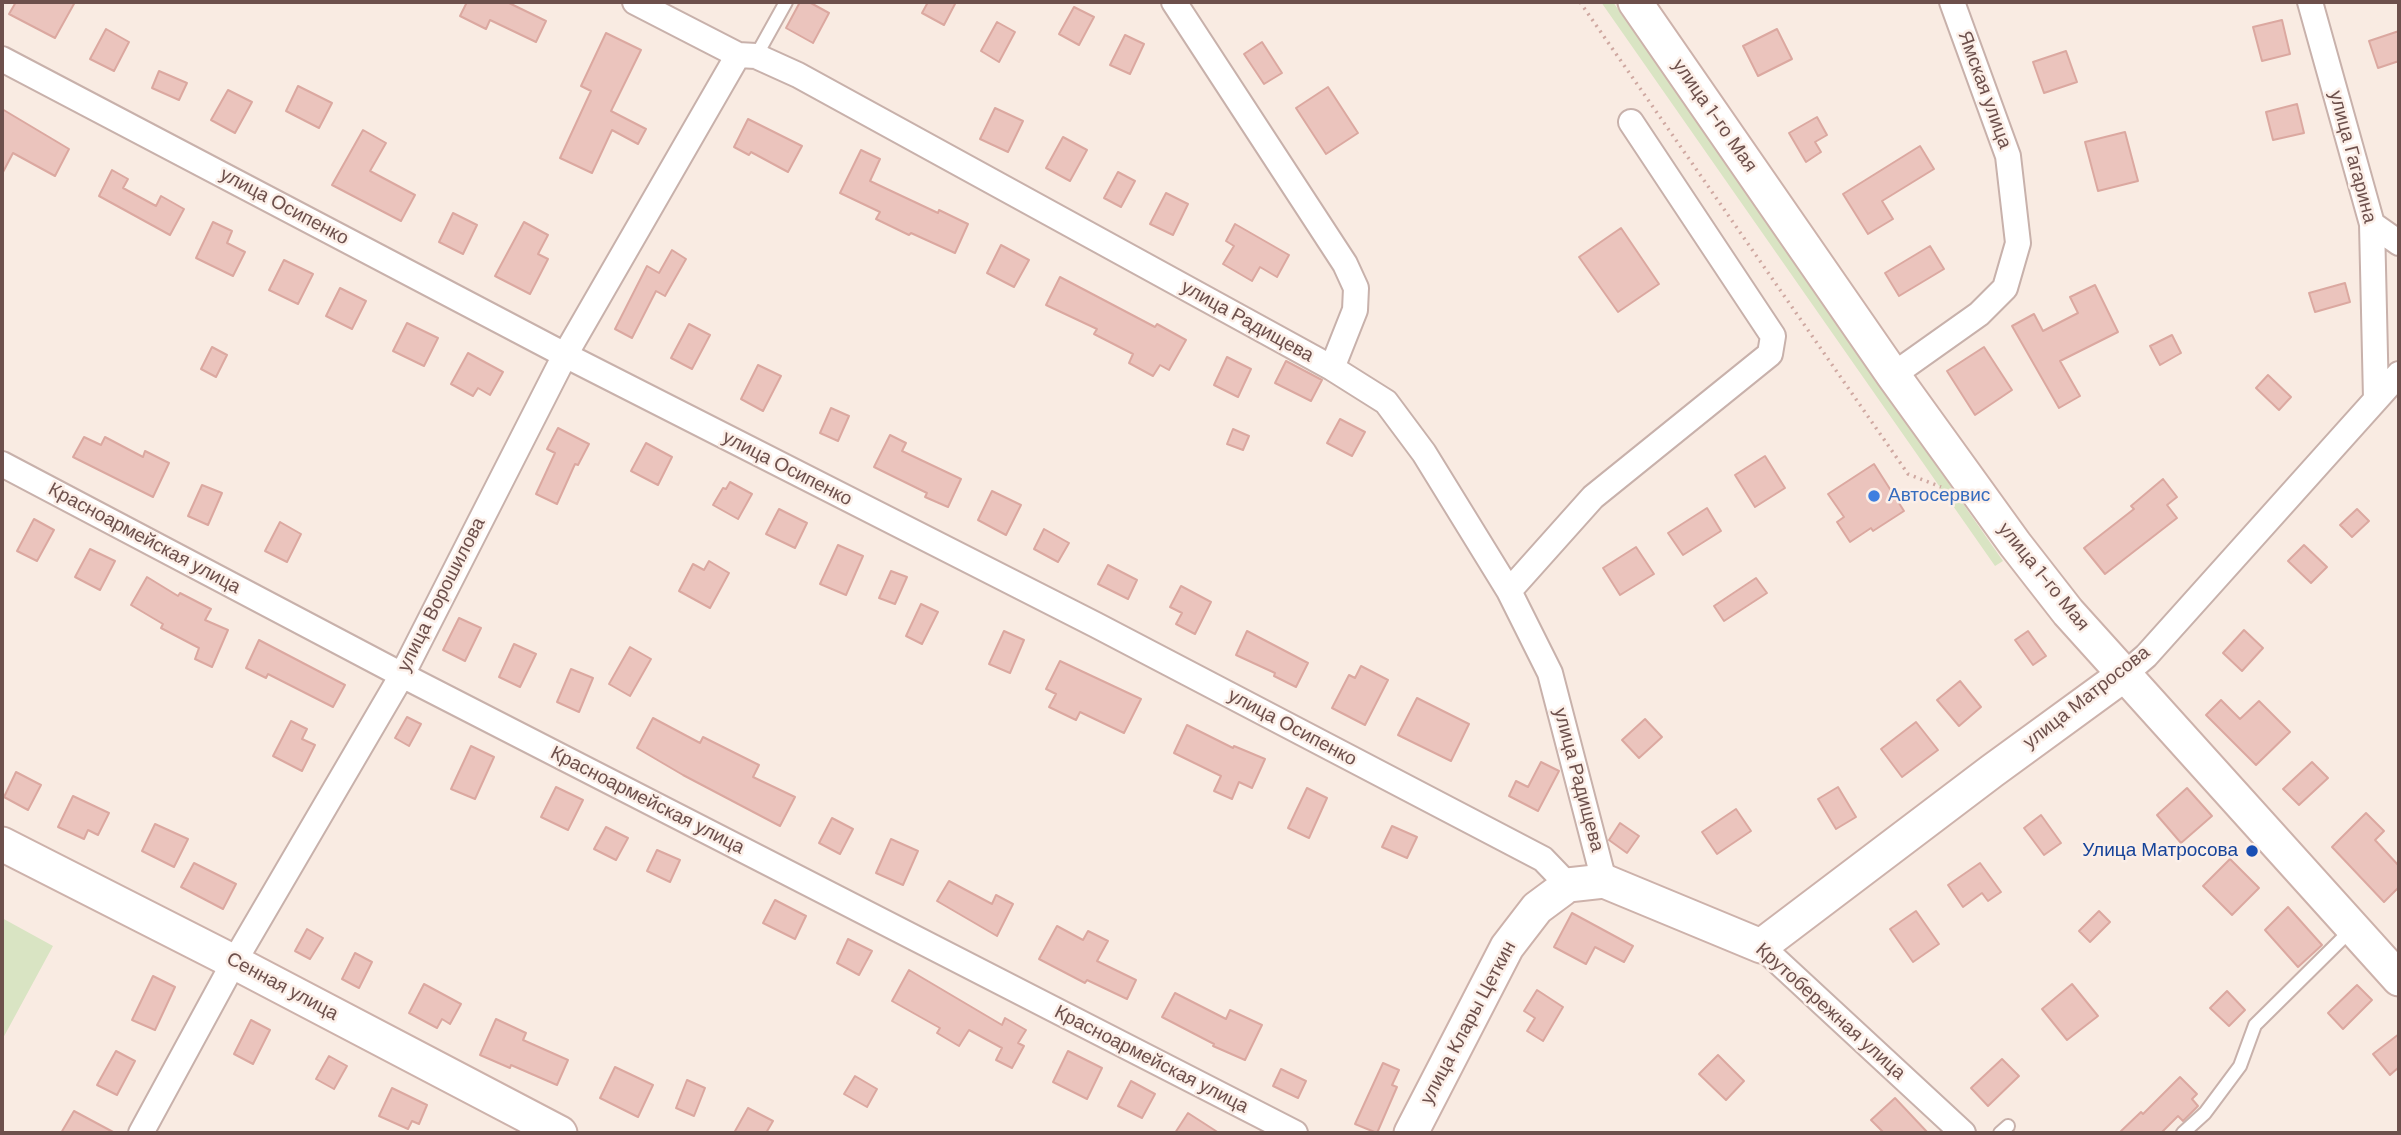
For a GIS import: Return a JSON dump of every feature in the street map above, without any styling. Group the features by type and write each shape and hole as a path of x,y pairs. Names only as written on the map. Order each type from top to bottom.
{"street":[{"name":"улица Радищева","path":"635,2 747,56 798,75 1332,368 1387,402 1424,453 1509,591 1550,673 1604,881"},
{"path":"1174,2 1351,276 1356,288 1356,310 1332,368"},
{"name":"улица 1-го Мая","path":"1635,2 1893,375 2015,544 2068,612 2399,979"},
{"name":"Ямская улица","path":"1893,375 1979,314 2005,288 2018,243 2008,156 1952,2"},
{"name":"улица Гагарина","path":"2310,2 2372,224 2376,399"},
{"name":"улица Ворошилова","path":"141,1133 234,962 401,675 565,355 747,56"},
{"name":"улица Осипенко","path":"2,59 565,355 1096,625 1542,859 1567,885"},
{"path":"1509,591 1593,497 1770,354 1773,336 1631,122"},
{"path":"2372,224 2399,243"},
{"name":"улица Матросова","path":"1761,946 2146,656 2399,374"},
{"name":"Красноармейская улица","path":"2,464 401,675 1294,1133"},
{"name":"Сенная улица","path":"2,844 560,1133"},
{"path":"1567,885 1604,881"},
{"name":"Крутобережная улица","path":"1604,881 1761,946 1960,1132"},
{"name":"улица Клары Цеткин","path":"1410,1133 1507,947 1537,908 1567,885"}],"lane":[{"path":"747,56 786,2"},
{"path":"2183,1133 2206,1113 2240,1066 2255,1025 2353,928"}],"green space":[{"path":"1601,2 1613,2 2003,561 1995,566"},
{"path":"2,918 53,946 2,1040"}],"building":[{"path":"16,2 75,2 55,38 9,14"},
{"path":"467,2 507,2 546,21 536,42 490,20 486,29 460,16"},
{"path":"800,2 809,2 829,13 813,43 786,28"},
{"path":"928,2 956,2 944,25 922,13"},
{"path":"1074,7 1094,17 1079,45 1059,34"},
{"path":"2282,20 2290,54 2262,61 2253,27"},
{"path":"997,22 1015,32 999,62 981,51"},
{"path":"106,29 129,42 114,71 90,59"},
{"path":"1777,29 1792,59 1758,76 1743,46"},
{"path":"2399,31 2399,61 2378,68 2369,41"},
{"path":"606,33 641,50 611,111 646,129 638,144 612,130 592,173 560,158 591,91 581,86"},
{"path":"1125,35 1144,44 1130,74 1110,65"},
{"path":"1262,42 1282,73 1264,84 1244,54"},
{"path":"2066,51 2077,82 2044,93 2033,62"},
{"path":"159,71 187,83 179,100 152,88"},
{"path":"298,86 332,103 319,128 286,111"},
{"path":"1328,87 1358,133 1326,154 1296,108"},
{"path":"228,90 252,102 235,133 211,120"},
{"path":"2297,104 2304,133 2273,140 2266,112"},
{"path":"995,108 1023,121 1008,152 980,139"},
{"path":"2,109 69,149 55,176 13,153 2,174"},
{"path":"1817,117 1827,135 1815,142 1821,152 1806,162 1789,133"},
{"path":"748,119 802,146 788,172 751,152 749,155 734,147"},
{"path":"363,130 386,143 370,171 415,195 401,221 332,185"},
{"path":"2125,132 2138,181 2098,191 2085,142"},
{"path":"1063,137 1087,150 1070,181 1046,168"},
{"path":"1920,146 1934,169 1882,201 1893,219 1868,234 1843,194"},
{"path":"861,150 880,159 870,181 968,224 955,253 876,219 880,212 840,193"},
{"path":"112,170 128,179 123,188 156,206 161,196 184,209 170,235 99,196"},
{"path":"1118,172 1135,181 1121,207 1104,198"},
{"path":"1166,193 1188,204 1173,235 1150,224"},
{"path":"453,213 477,225 463,254 439,242"},
{"path":"213,222 232,231 227,243 245,252 233,276 196,258"},
{"path":"524,222 548,235 538,254 548,259 530,294 495,276"},
{"path":"1235,224 1289,255 1277,277 1260,267 1252,281 1223,264 1234,246 1226,241"},
{"path":"1621,228 1659,284 1618,312 1579,257"},
{"path":"1001,245 1029,260 1014,287 987,273"},
{"path":"1930,246 1944,269 1899,296 1885,273"},
{"path":"672,250 686,259 665,296 656,291 632,338 615,329 647,266 659,273"},
{"path":"284,260 313,274 298,304 269,290"},
{"path":"1060,277 1155,327 1157,324 1186,340 1169,370 1160,365 1153,376 1129,363 1133,354 1094,334 1097,329 1046,305"},
{"path":"2345,283 2350,302 2315,312 2309,293"},
{"path":"2095,285 2118,332 2060,361 2080,396 2059,408 2012,326 2034,314 2043,331 2078,313 2070,297"},
{"path":"340,288 366,301 352,329 326,316"},
{"path":"407,323 438,338 424,366 393,351"},
{"path":"689,324 710,335 692,369 671,358"},
{"path":"2172,335 2181,353 2160,365 2150,346"},
{"path":"212,347 227,355 216,377 201,369"},
{"path":"1984,347 2012,390 1975,415 1947,371"},
{"path":"468,353 503,372 490,395 478,388 473,396 451,384"},
{"path":"1227,357 1251,369 1238,397 1214,385"},
{"path":"1286,361 1322,380 1311,401 1275,383"},
{"path":"758,365 781,376 763,411 741,399"},
{"path":"2268,375 2291,397 2279,410 2256,388"},
{"path":"831,408 849,416 838,441 820,433"},
{"path":"1340,419 1365,432 1352,456 1327,443"},
{"path":"558,428 589,444 578,465 575,464 557,504 536,494 555,453 547,449"},
{"path":"1233,429 1249,436 1243,450 1227,444"},
{"path":"890,435 906,443 902,451 961,479 948,507 925,497 927,493 874,467"},
{"path":"84,437 101,445 105,437 143,457 145,451 169,463 153,497 73,457"},
{"path":"646,443 672,457 658,485 631,471"},
{"path":"1765,456 1785,488 1755,507 1735,475"},
{"path":"1874,464 1904,511 1850,542 1837,522 1844,517 1828,494"},
{"path":"2163,479 2177,497 2167,505 2177,518 2105,574 2084,548 2134,509 2131,506"},
{"path":"730,482 752,494 738,519 713,505"},
{"path":"202,485 222,493 208,525 188,516"},
{"path":"992,491 1021,505 1006,535 978,520"},
{"path":"1707,508 1721,531 1683,555 1668,533"},
{"path":"779,509 807,523 795,548 766,534"},
{"path":"2357,509 2369,521 2352,537 2340,525"},
{"path":"34,519 54,530 37,561 17,551"},
{"path":"280,522 301,534 287,562 265,551"},
{"path":"1044,529 1069,543 1058,562 1034,549"},
{"path":"838,545 863,556 846,595 820,584"},
{"path":"2304,545 2327,567 2311,583 2288,561"},
{"path":"1636,547 1654,574 1620,595 1603,568"},
{"path":"90,549 115,561 100,590 75,577"},
{"path":"709,561 729,573 710,608 679,591 693,564 704,570"},
{"path":"1108,565 1137,580 1128,599 1098,584"},
{"path":"891,571 907,577 895,604 879,598"},
{"path":"147,577 178,596 180,593 211,609 205,620 228,630 212,667 195,659 199,648 161,628 163,624 131,605"},
{"path":"1756,578 1767,593 1724,621 1714,606"},
{"path":"1181,586 1211,602 1195,634 1176,624 1182,613 1170,607"},
{"path":"921,604 938,612 922,644 906,636"},
{"path":"459,618 481,628 465,661 443,650"},
{"path":"2244,630 2263,648 2242,671 2223,653"},
{"path":"1004,631 1024,640 1010,673 989,664"},
{"path":"1247,631 1308,663 1296,687 1274,676 1275,673 1236,655"},
{"path":"2028,631 2046,656 2033,665 2015,640"},
{"path":"259,640 345,685 333,707 268,674 266,678 246,668"},
{"path":"514,644 536,654 520,687 499,677"},
{"path":"630,647 651,659 630,696 609,684"},
{"path":"1060,661 1141,699 1124,733 1080,712 1076,720 1049,707 1056,694 1046,689"},
{"path":"1361,666 1388,680 1365,725 1332,708 1349,675 1355,678"},
{"path":"571,669 593,678 579,712 557,702"},
{"path":"1960,681 1981,707 1959,726 1937,700"},
{"path":"1417,698 1469,724 1451,761 1398,735"},
{"path":"2221,700 2240,719 2259,701 2290,732 2256,765 2206,715"},
{"path":"407,717 421,724 409,746 395,738"},
{"path":"653,718 700,743 703,737 759,765 753,777 795,797 780,826 637,748"},
{"path":"1645,719 1662,737 1639,758 1622,740"},
{"path":"291,721 307,729 302,739 315,745 302,771 273,756"},
{"path":"1916,722 1938,750 1902,777 1881,749"},
{"path":"1187,725 1233,748 1234,746 1265,759 1252,788 1239,782 1232,799 1214,791 1221,776 1174,753"},
{"path":"471,746 494,757 475,799 451,789"},
{"path":"1541,762 1559,771 1538,811 1509,796 1516,781 1528,787"},
{"path":"2312,762 2328,778 2299,805 2283,789"},
{"path":"16,772 41,785 28,810 4,797"},
{"path":"556,787 583,800 568,830 541,817"},
{"path":"1838,787 1856,817 1836,829 1818,799"},
{"path":"1307,788 1327,798 1309,838 1288,828"},
{"path":"2187,788 2212,816 2181,843 2157,815"},
{"path":"73,796 109,813 98,835 88,830 84,839 58,827"},
{"path":"1736,809 1751,831 1717,854 1702,832"},
{"path":"2366,813 2384,831 2375,840 2399,866 2399,887 2384,902 2332,847"},
{"path":"2041,815 2061,843 2044,855 2024,828"},
{"path":"832,818 853,829 840,854 819,843"},
{"path":"1620,823 1639,836 1627,853 1609,840"},
{"path":"155,824 188,839 174,867 142,851"},
{"path":"1392,826 1417,837 1407,858 1382,847"},
{"path":"606,827 628,838 616,860 594,849"},
{"path":"891,839 918,851 903,885 876,873"},
{"path":"657,850 680,860 670,882 647,871"},
{"path":"2230,859 2259,888 2232,915 2203,886"},
{"path":"194,863 236,884 223,909 181,887"},
{"path":"1980,863 2001,892 1988,901 1982,893 1963,907 1948,885"},
{"path":"949,881 992,904 996,895 1013,904 997,936 937,901"},
{"path":"775,900 806,916 795,939 763,923"},
{"path":"2288,907 2322,945 2298,967 2265,930"},
{"path":"1916,911 1939,944 1913,962 1890,929"},
{"path":"2099,911 2110,922 2090,942 2079,931"},
{"path":"1572,913 1633,946 1624,962 1595,947 1586,964 1554,947"},
{"path":"1057,926 1083,940 1088,931 1108,941 1097,961 1136,980 1127,999 1087,980 1085,983 1039,959"},
{"path":"307,929 323,938 310,959 295,951"},
{"path":"848,939 872,951 859,975 837,963"},
{"path":"355,953 372,962 359,988 342,979"},
{"path":"909,970 1002,1025 1005,1018 1026,1030 1018,1043 1024,1046 1012,1068 996,1060 1002,1048 969,1030 959,1046 937,1033 940,1028 892,1001"},
{"path":"153,976 175,987 155,1030 132,1020"},
{"path":"424,984 461,1004 450,1024 442,1019 437,1028 409,1013"},
{"path":"2072,984 2098,1016 2067,1040 2042,1009"},
{"path":"2357,985 2372,1000 2343,1029 2328,1013"},
{"path":"1537,990 1563,1007 1543,1041 1527,1031 1535,1018 1524,1011"},
{"path":"2227,991 2245,1010 2229,1026 2210,1008"},
{"path":"1175,993 1226,1019 1230,1010 1262,1025 1245,1060 1213,1046 1214,1044 1162,1017"},
{"path":"496,1019 526,1033 523,1040 568,1060 557,1085 480,1055"},
{"path":"251,1020 270,1030 253,1064 234,1054"},
{"path":"2399,1034 2399,1067 2390,1075 2373,1054"},
{"path":"116,1051 135,1061 117,1095 97,1085"},
{"path":"1068,1051 1102,1068 1087,1099 1053,1082"},
{"path":"1718,1055 1744,1081 1726,1100 1699,1074"},
{"path":"329,1056 347,1066 334,1089 316,1079"},
{"path":"2002,1059 2019,1076 1988,1106 1971,1088"},
{"path":"1383,1063 1399,1070 1392,1085 1397,1087 1377,1133 1355,1124"},
{"path":"615,1067 653,1085 638,1117 600,1098"},
{"path":"1281,1069 1306,1081 1298,1098 1273,1086"},
{"path":"855,1076 877,1089 867,1107 844,1094"},
{"path":"2180,1077 2197,1094 2192,1099 2198,1106 2183,1121 2178,1116 2161,1133 2119,1133 2141,1112 2143,1114"},
{"path":"687,1080 705,1088 694,1116 676,1108"},
{"path":"1131,1081 1155,1094 1142,1118 1118,1106"},
{"path":"392,1088 427,1105 419,1124 412,1121 408,1129 379,1116"},
{"path":"1895,1098 1928,1133 1884,1133 1871,1120"},
{"path":"748,1108 773,1121 766,1133 734,1133"},
{"path":"74,1111 115,1133 61,1133"},
{"path":"1188,1113 1219,1133 1175,1133"}],"place":[{"name":"Автосервис","path":"1874,496"},
{"name":"Улица Матросова","path":"2252,851"}]}
